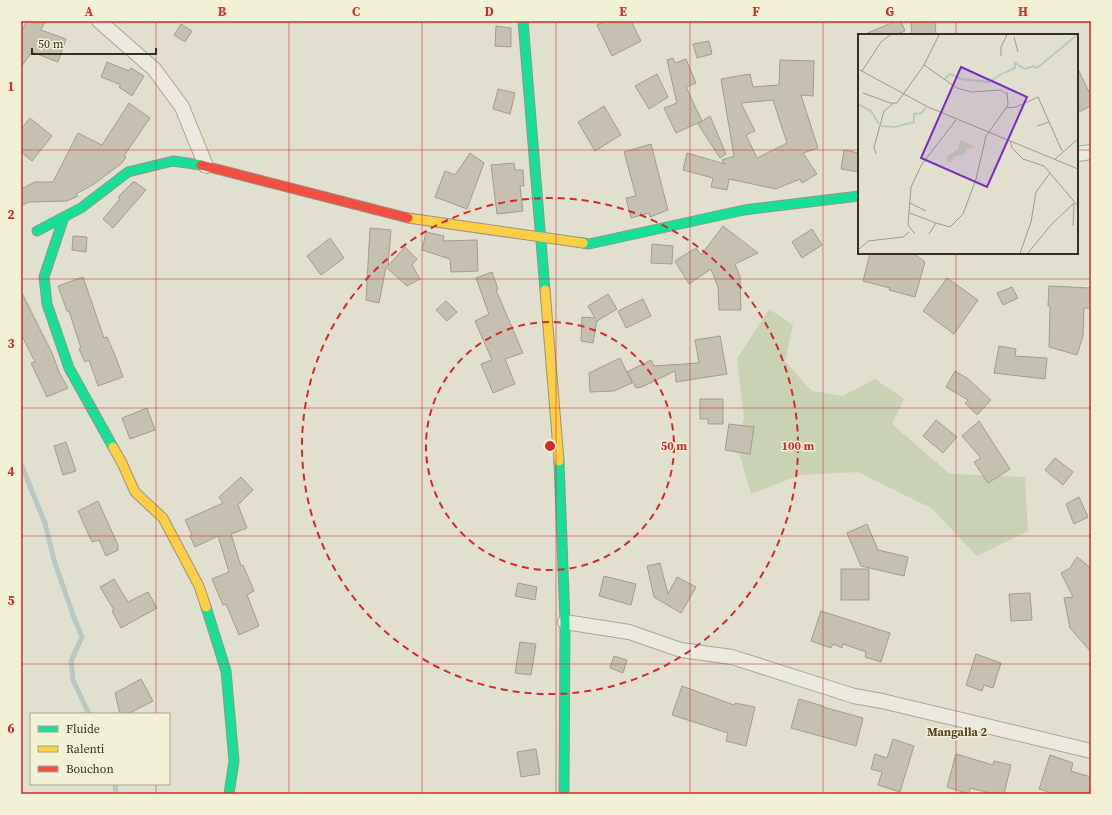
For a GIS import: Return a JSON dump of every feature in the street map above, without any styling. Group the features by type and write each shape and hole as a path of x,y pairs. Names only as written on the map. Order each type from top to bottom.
{"main road":[{"path":"523,21 559,459 565,622 564,794"},
{"path":"37,231 81,208 128,172 173,161 206,166 410,218 589,244 744,210 858,196"},
{"path":"64,217 44,277 47,304 69,368 122,463 135,492 163,518 199,586 226,671 234,761 229,794"}],"street":[{"path":"99,21 154,69 182,107 206,166"},
{"path":"1078,154 1091,152"},
{"path":"565,622 629,632 681,650 732,657 854,696 882,701 1091,751"}],"green space":[{"path":"769,309 793,325 785,362 812,391 843,396 875,379 904,399 892,424 950,474 1025,477 1028,531 977,556 931,508 858,472 800,475 751,494 739,452 744,416 737,359"}],"building":[{"path":"27,21 45,21 41,30 66,39 58,62 32,52 21,67 21,32"},
{"path":"606,21 631,21 641,41 612,56 597,25"},
{"path":"896,21 901,21 905,31 898,34 865,34"},
{"path":"935,21 936,34 912,34 911,22"},
{"path":"181,24 192,31 185,42 174,35"},
{"path":"496,26 511,28 511,47 495,46"},
{"path":"709,41 712,54 697,58 693,44"},
{"path":"673,58 675,63 686,59 696,83 686,87 702,121 676,133 664,108 677,103 667,60"},
{"path":"780,60 814,61 813,96 801,95 818,148 803,153 817,174 802,183 800,179 776,189 729,179 727,190 711,187 713,178 683,170 687,153 725,164 722,160 734,156 721,79 750,74 753,87 779,85","holes":["773,100 787,143 757,158 746,135 755,131 741,103"]},
{"path":"107,62 129,71 131,68 144,76 132,96 119,87 121,85 101,77"},
{"path":"1078,69 1091,96 1091,106 1078,112"},
{"path":"657,74 668,97 649,109 635,86"},
{"path":"498,89 515,93 510,114 493,109"},
{"path":"129,103 150,118 124,156 126,157 122,163 94,184 76,194 78,196 67,201 29,202 21,206 21,189 35,182 53,182 78,133 102,145"},
{"path":"604,106 621,135 595,151 578,122"},
{"path":"710,116 726,154 720,158 698,124"},
{"path":"30,118 52,136 32,161 21,152 21,129"},
{"path":"651,144 668,210 650,217 649,213 631,218 626,198 636,196 624,152"},
{"path":"844,150 858,153 858,172 841,169"},
{"path":"470,153 484,163 467,209 435,197 445,171 455,175"},
{"path":"514,163 515,170 523,170 524,186 520,186 523,211 497,214 491,165"},
{"path":"133,182 146,190 113,228 103,219 120,199 118,197"},
{"path":"723,226 758,253 735,264 740,277 741,310 719,310 718,287 711,269 689,284 675,261 696,248 701,255"},
{"path":"370,228 391,230 388,266 405,247 417,259 412,265 420,279 407,286 386,267 379,303 366,300"},
{"path":"812,229 822,245 802,258 792,242"},
{"path":"426,232 444,236 443,241 477,240 478,271 451,272 450,259 422,250"},
{"path":"73,236 87,237 86,252 72,250"},
{"path":"330,238 344,258 321,275 307,256"},
{"path":"652,244 673,246 672,264 651,263"},
{"path":"870,254 914,254 925,262 915,297 889,290 890,288 863,281"},
{"path":"492,272 498,289 496,290 523,353 505,359 515,384 493,393 481,364 492,360 475,321 489,314 476,278"},
{"path":"83,277 104,338 107,337 123,377 98,386 89,360 85,362 79,349 81,348 69,311 67,311 58,286"},
{"path":"947,278 978,300 954,334 923,311"},
{"path":"1049,286 1091,288 1091,308 1084,308 1083,336 1077,355 1049,347"},
{"path":"1012,287 1018,298 1003,305 997,293"},
{"path":"21,291 68,388 47,397 31,363 35,362 21,334"},
{"path":"608,294 617,309 597,320 593,343 581,341 582,317 595,318 588,306"},
{"path":"643,299 651,316 626,328 618,311"},
{"path":"446,301 457,312 447,321 436,310"},
{"path":"720,336 727,374 676,382 675,371 642,387 636,388 627,372 651,360 654,366 699,363 695,340"},
{"path":"999,346 1016,349 1015,356 1047,358 1045,379 994,373"},
{"path":"620,358 632,383 614,391 590,392 589,373"},
{"path":"955,371 967,378 991,400 977,415 965,403 968,400 946,387"},
{"path":"700,399 723,399 723,424 708,424 708,419 700,419"},
{"path":"147,408 155,430 130,439 122,418"},
{"path":"936,420 957,437 943,453 923,436"},
{"path":"979,421 1010,469 988,483 974,462 981,458 962,436"},
{"path":"729,424 754,427 750,454 725,450"},
{"path":"66,442 76,471 63,475 54,446"},
{"path":"1055,458 1073,472 1063,485 1045,470"},
{"path":"241,477 253,490 238,505 247,528 231,534 241,566 243,565 254,591 247,595 259,626 239,635 226,604 223,605 212,579 229,572 218,536 195,547 190,536 192,535 185,520 223,503 219,497"},
{"path":"1079,497 1088,517 1074,524 1066,504"},
{"path":"98,501 118,545 118,550 106,556 99,540 92,542 78,511"},
{"path":"867,524 878,550 908,557 904,576 861,566 847,533"},
{"path":"1077,557 1091,568 1091,652 1070,628 1064,598 1073,597 1061,573 1070,568"},
{"path":"660,563 668,594 677,577 696,587 681,613 654,597 647,566"},
{"path":"841,569 869,569 869,600 841,600"},
{"path":"604,576 636,584 631,605 599,596"},
{"path":"114,579 128,602 148,592 157,608 121,628 112,611 114,610 100,587"},
{"path":"518,583 537,587 535,600 515,596"},
{"path":"1030,593 1032,620 1011,621 1009,594"},
{"path":"821,611 890,633 881,662 865,657 866,652 843,644 842,648 833,644 831,648 811,641"},
{"path":"520,642 536,644 531,675 515,673"},
{"path":"976,654 1001,663 993,688 984,685 982,691 966,685"},
{"path":"614,656 627,660 623,673 610,668"},
{"path":"141,679 153,701 130,713 120,713 115,693"},
{"path":"682,686 734,705 735,703 755,707 746,746 726,741 728,733 672,715"},
{"path":"799,699 863,718 856,746 791,728"},
{"path":"893,739 914,746 900,792 878,785 882,772 871,769 875,754 887,758"},
{"path":"536,749 540,774 521,777 517,752"},
{"path":"956,754 993,765 994,761 1011,765 1004,794 994,794 970,788 969,794 947,787"},
{"path":"1050,755 1073,763 1071,771 1091,777 1091,794 1055,794 1039,789"}],"waterway":[{"path":"21,464 45,523 54,560 82,637 71,661 73,680 89,713"},
{"path":"115,785 116,794"}],"traffic: fast":[{"path":"523,21 545,290"},
{"path":"37,231 81,208 128,172 173,161 201,165"},
{"path":"583,243 589,244 744,210 858,196"},
{"path":"64,217 44,277 47,304 69,368 113,447"},
{"path":"559,461 565,622 564,794"},
{"path":"206,607 226,671 234,761 229,794"}],"traffic: slow":[{"path":"408,218 583,243"},
{"path":"545,290 559,461"},
{"path":"113,447 135,492 163,518 199,586 206,607"}],"traffic: jam":[{"path":"201,165 408,218"}],"district":[{"name":"Mangalla 2","path":"957,732"}]}
